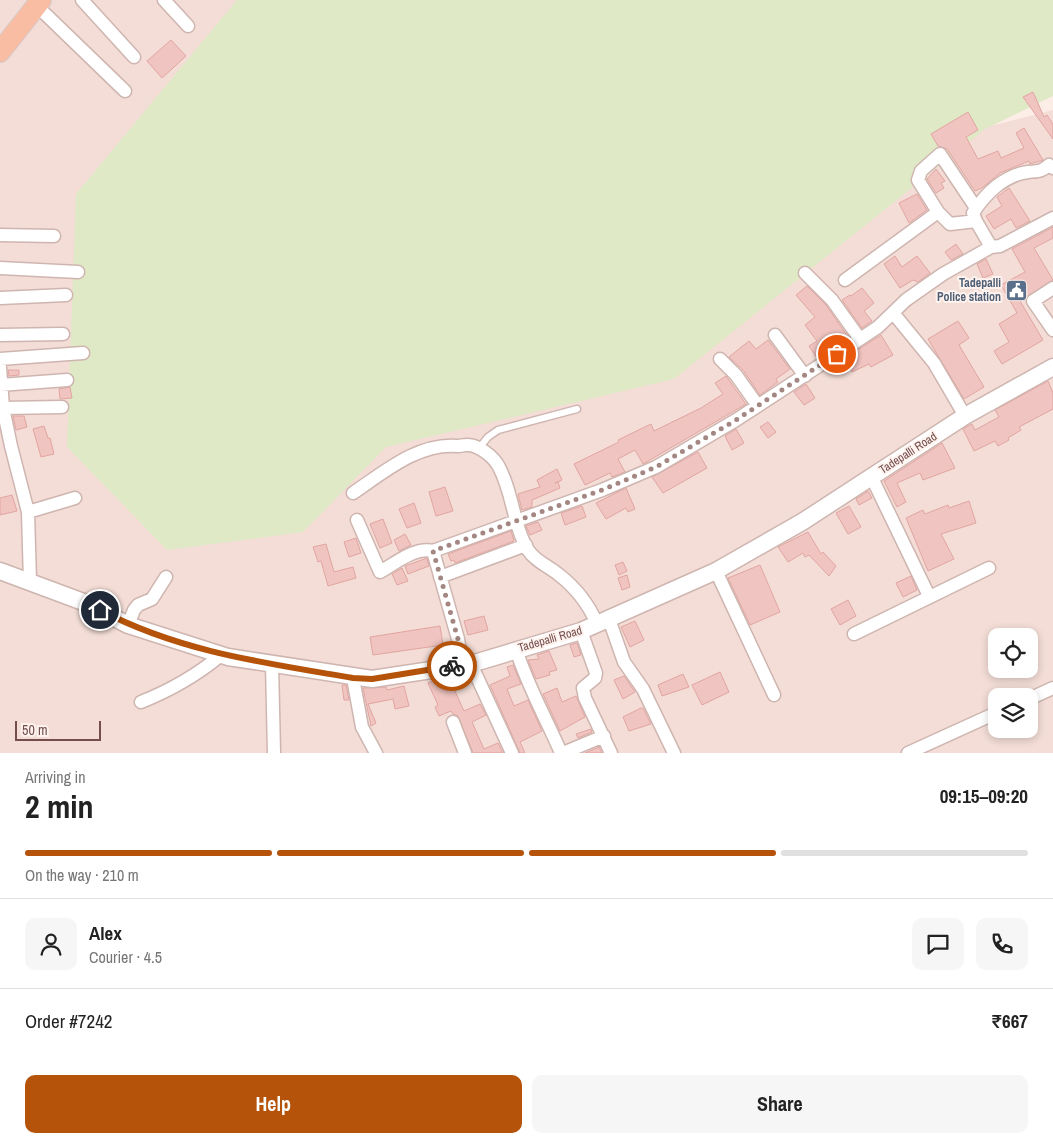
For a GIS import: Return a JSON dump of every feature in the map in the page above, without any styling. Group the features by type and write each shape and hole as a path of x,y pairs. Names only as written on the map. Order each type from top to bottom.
{"main road":[{"path":"0,52 38,3"}],"street":[{"path":"82,0 134,57"},
{"path":"164,0 188,26"},
{"path":"38,3 125,91"},
{"path":"976,208 940,154 921,171 918,180 938,212 950,224 976,221"},
{"path":"991,247 973,213 984,196 1006,179 1030,172 1043,171 1049,165 1053,168"},
{"path":"845,280 938,212"},
{"path":"357,520 380,572 406,556 426,549 433,551 602,490 656,467 805,376 894,314 906,300 943,274 991,247 1000,246 1053,218"},
{"path":"0,235 54,236"},
{"path":"0,268 78,272"},
{"path":"805,273 832,300 860,339"},
{"path":"1053,288 1033,301 1053,330"},
{"path":"0,298 66,294"},
{"path":"894,314 934,362 966,416"},
{"path":"0,335 64,334"},
{"path":"776,335 805,376"},
{"path":"0,359 83,353"},
{"path":"720,359 736,375 758,406"},
{"path":"0,367 2,403 17,475 28,512 30,582"},
{"name":"Tadepalli Road","path":"5,575 30,582 86,603 128,625 221,655 353,678 372,679 466,664 581,631 716,571 802,522 966,416 1053,368"},
{"path":"0,385 67,380"},
{"path":"2,403 62,407"},
{"path":"353,493 397,463 437,446 466,445 479,448 492,458 500,468 516,521 532,555 572,586 593,614 603,622 624,662 643,689 674,753"},
{"path":"872,478 929,596"},
{"path":"28,512 75,498"},
{"path":"440,577 526,545"},
{"path":"433,551 466,664 512,753"},
{"path":"854,634 989,568"},
{"path":"716,571 774,695"},
{"path":"128,625 134,610 138,605 152,598 166,577"},
{"path":"581,631 596,673 595,678 583,688 585,698 611,753"},
{"path":"516,649 525,678 537,697 562,753 604,736"},
{"path":"141,702 174,688 205,669 221,655"},
{"path":"272,664 274,753"},
{"path":"353,678 362,727 374,752"},
{"path":"1038,694 1053,688"},
{"path":"908,753 988,717"},
{"path":"453,722 465,753"}],"lane":[{"path":"479,448 488,437 498,430 577,409"}],"shaded area":[{"path":"0,0 579,0 563,235 1053,110 1053,753 0,753"}],"green space":[{"path":"237,0 1053,0 1053,96 985,129 674,379 386,447 303,532 167,550 67,447 76,194"}],"building":[{"path":"171,40 186,56 162,78 147,61"},
{"path":"1033,92 1044,117 1047,115 1053,124 1053,139 1023,97"},
{"path":"968,112 978,130 966,137 978,159 998,151 1001,158 1024,148 1016,133 1024,128 1043,160 1030,164 1029,161 1000,173 982,188 975,191 947,149 938,146 931,134"},
{"path":"936,169 945,181 941,183 944,188 936,193 927,179"},
{"path":"1009,188 1030,221 1016,228 1011,219 994,229 986,216 1002,206 997,197"},
{"path":"917,194 927,210 909,223 899,203"},
{"path":"1053,227 1053,238 1034,248 1053,280 1020,301 1043,340 1002,364 994,351 1009,342 999,324 1017,313 1001,285 1025,272 1012,249"},
{"path":"956,244 963,254 951,260 945,252"},
{"path":"895,256 902,267 917,256 930,273 918,282 913,280 900,288 884,264"},
{"path":"986,259 993,274 983,278 977,264"},
{"path":"807,286 826,305 848,337 817,358 809,346 817,341 805,325 815,317 796,295"},
{"path":"862,288 874,303 864,311 872,321 862,328 842,300"},
{"path":"958,321 969,338 959,345 984,387 964,399 928,339"},
{"path":"881,335 893,355 871,367 869,364 852,372 845,358"},
{"path":"768,340 790,369 776,379 778,382 760,395 743,370 729,357 749,341 756,349"},
{"path":"8,370 19,370 19,375 9,376"},
{"path":"726,376 746,404 643,464 635,450 618,459 625,472 612,477 610,473 585,485 574,464 651,424 654,431 701,408 723,394 715,383"},
{"path":"1048,381 1053,393 1053,409 1019,427 1021,430 998,446 995,441 974,451 963,429 972,424 975,430 999,417 995,410"},
{"path":"806,384 815,398 804,405 794,392"},
{"path":"70,387 72,398 60,399 59,389"},
{"path":"13,416 24,416 27,427 16,430"},
{"path":"768,422 776,432 768,438 760,427"},
{"path":"44,426 48,438 50,438 54,454 41,457 33,429"},
{"path":"736,429 744,443 732,450 725,436"},
{"path":"942,443 955,468 923,480 920,473 897,483 906,502 897,507 884,481"},
{"path":"698,452 707,468 663,493 652,477"},
{"path":"557,469 562,480 555,483 558,482 560,488 532,500 532,507 522,510 518,494 540,487 537,480"},
{"path":"445,487 453,511 436,516 429,492"},
{"path":"626,488 635,509 628,512 626,508 606,519 596,503"},
{"path":"868,491 872,498 859,505 856,499"},
{"path":"12,495 17,511 0,515 0,498"},
{"path":"969,501 976,523 941,534 954,559 928,571 906,518 923,510 925,514 948,505 949,508"},
{"path":"414,503 421,523 407,528 399,509"},
{"path":"582,506 586,517 565,525 561,513"},
{"path":"849,506 861,527 848,534 836,513"},
{"path":"383,519 392,543 380,548 370,524"},
{"path":"538,522 542,530 530,535 526,526"},
{"path":"511,531 514,541 455,563 454,560 451,561 448,554"},
{"path":"808,532 821,554 823,552 836,566 829,576 809,555 805,557 803,553 788,562 778,547"},
{"path":"405,534 411,545 399,551 394,540"},
{"path":"356,538 361,553 349,557 344,542"},
{"path":"326,544 334,572 353,567 356,578 328,586 321,561 318,562 313,547"},
{"path":"427,558 429,566 408,574 405,566"},
{"path":"623,562 627,571 619,575 615,565"},
{"path":"760,565 780,612 750,625 728,578"},
{"path":"402,568 408,581 397,585 392,574"},
{"path":"627,575 630,587 622,590 618,578"},
{"path":"911,576 917,590 903,597 896,583"},
{"path":"848,600 856,616 840,625 831,609"},
{"path":"484,616 488,630 468,635 464,621"},
{"path":"635,621 644,640 630,647 621,627"},
{"path":"440,626 443,645 373,655 370,637"},
{"path":"577,643 581,655 574,657 570,645"},
{"path":"549,651 557,670 549,672 550,675 536,679 528,660 539,659 537,655"},
{"path":"513,665 521,684 507,689 514,706 528,700 542,731 520,742 525,753 520,753 490,685 510,676 507,667"},
{"path":"720,672 729,692 702,705 692,685"},
{"path":"683,674 689,687 662,696 658,685"},
{"path":"624,676 635,692 623,699 614,680"},
{"path":"449,678 464,711 480,704 486,715 472,722 484,749 498,743 503,753 473,753 458,716 451,711 439,716 435,707 438,705 428,683 438,679 439,682"},
{"path":"342,685 346,685 349,700 344,700"},
{"path":"404,686 409,706 395,709 393,699 368,704 376,723 371,726 363,688 386,687 387,690"},
{"path":"557,688 562,702 576,696 585,717 560,731 543,694"},
{"path":"643,708 651,724 629,731 623,717"},
{"path":"591,729 592,732 578,738 576,734"},
{"path":"599,747 602,753 585,753"}],"way so far":[{"path":"452,666 462,664 458,639 433,551 470,536 602,490 656,467 736,420 837,354"}],"place":[{"name":"Tadepalli Police station","path":"1017,290"}],"route":[{"path":"100,610 128,625 228,657 353,678 372,679 452,666"}]}
